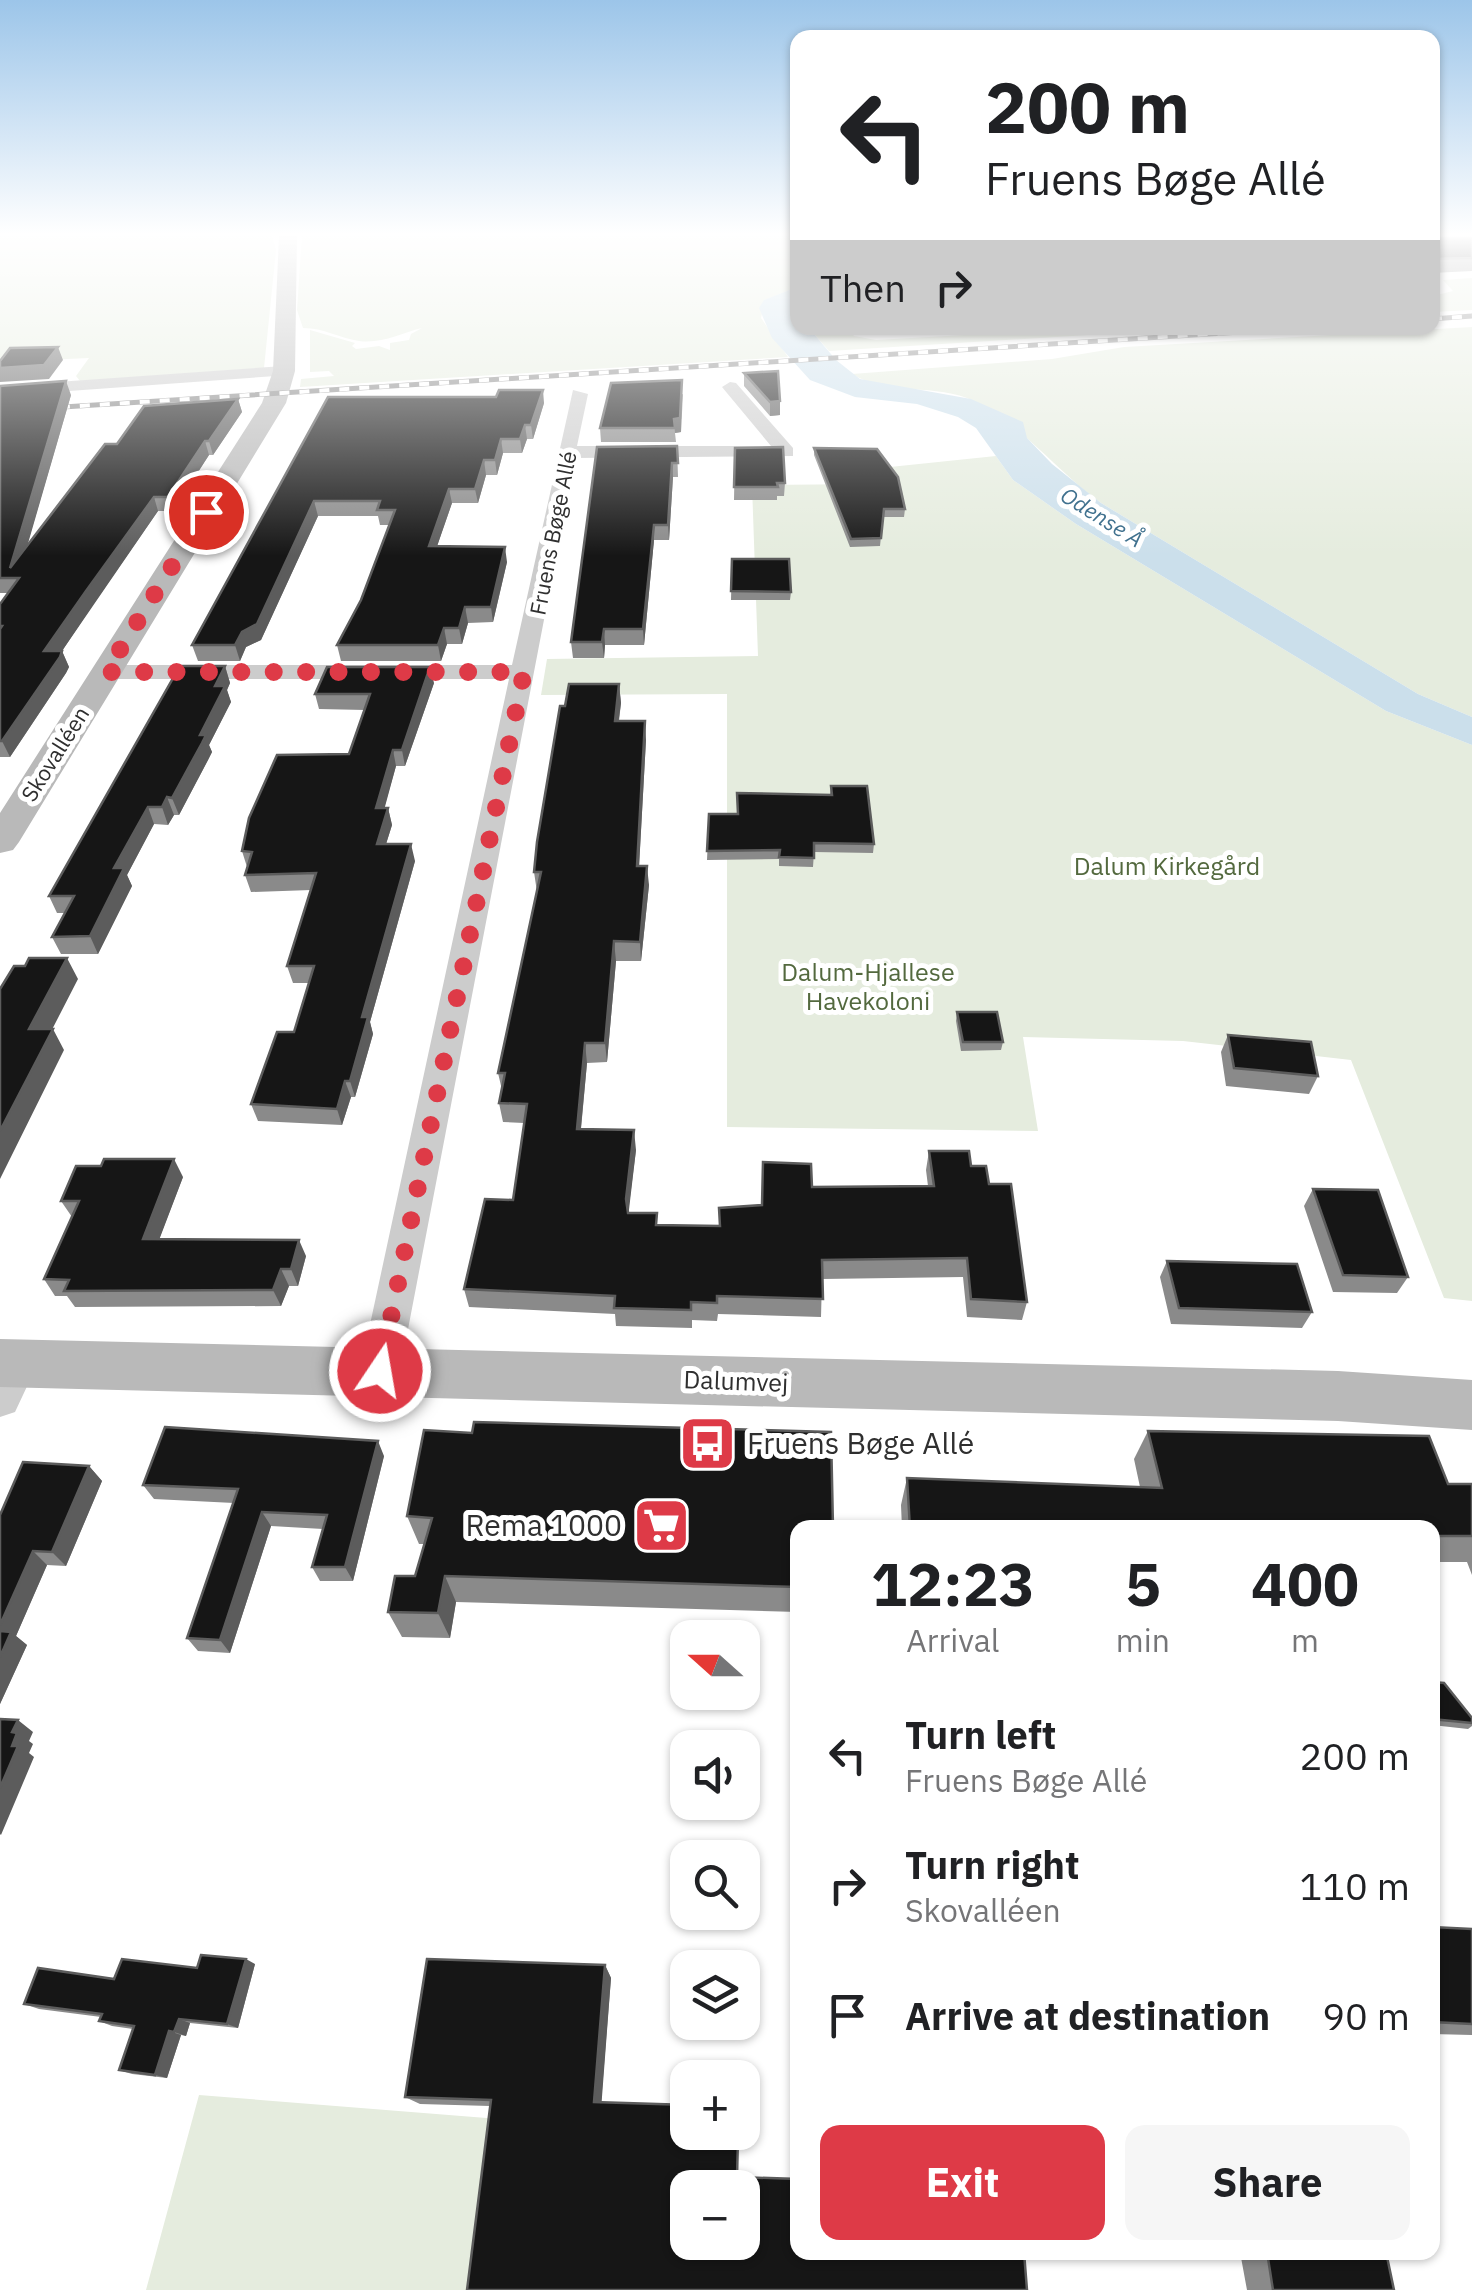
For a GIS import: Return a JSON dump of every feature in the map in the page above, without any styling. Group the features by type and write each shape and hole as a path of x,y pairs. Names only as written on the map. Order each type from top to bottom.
{"street":[{"name":"Skovalléen","path":"0,842 274,403 284,372 285,343"},
{"path":"0,390 284,372"},
{"path":"570,452 786,452 730,386"},
{"name":"Fruens Bøge Allé","path":"380,1371 579,394"},
{"path":"106,672 524,672"},
{"name":"Dalumvej","path":"6,1375 380,1371 1338,1396 1472,1406"}],"green space":[{"path":"0,343 267,343 264,368 80,381 76,376 89,358 0,362"},
{"path":"310,343 355,343 352,346 356,349 379,346 390,350 390,343 778,343 788,357 300,387 301,379 334,376 329,371 310,372"},
{"path":"822,343 960,343 829,351"},
{"path":"1196,343 1472,343 1472,717 1418,694 1101,503 1008,423 974,401 944,392 881,385 852,374 1052,359 1124,347"},
{"path":"996,456 1013,480 1076,524 1386,711 1472,745 1472,1301 1444,1298 1351,1060 1183,1041 1023,1037 1038,1131 727,1127 727,694 541,695 547,659 758,656 752,485 871,484 861,470"},
{"path":"199,2095 499,2119 475,2290 146,2290"}],"water":[{"name":"Odense Å","path":"776,343 822,343 860,379 971,399 1023,422 1027,438 1052,464 1101,503 1418,694 1472,717 1472,745 1386,711 1076,524 1013,480 976,428 958,417 917,404 855,397 810,380"}],"building":[{"path":"58,347 44,365 0,368 0,361 10,348"},
{"path":"778,371 780,401 770,402 744,373"},
{"path":"682,380 680,418 674,419 675,428 600,428 611,383"},
{"path":"66,381 10,568 105,444 117,444 144,406 238,399 168,497 154,497 44,651 62,651 0,741 0,604 19,578 0,578 0,386"},
{"path":"499,390 543,390 531,425 525,425 520,439 501,439 495,460 484,460 475,489 449,489 429,546 505,547 491,607 465,607 459,628 444,628 438,645 337,645 361,600 395,510 377,510 380,501 314,501 257,624 242,632 235,645 192,645 328,397 496,397"},
{"path":"677,446 678,463 672,463 668,525 654,525 643,629 604,629 602,642 571,642 597,447"},
{"path":"783,447 785,483 777,483 778,487 734,487 735,448"},
{"path":"814,448 877,449 898,477 905,509 884,509 881,538 851,539"},
{"path":"732,559 789,559 791,592 731,591"},
{"path":"180,666 225,666 215,686 225,686 200,735 206,735 172,798 167,797 162,807 148,807 114,868 124,868 90,936 52,937 74,896 49,896"},
{"path":"327,667 430,667 402,750 393,750 376,808 388,808 377,844 411,844 362,1017 368,1017 350,1081 345,1081 337,1109 251,1104 277,1032 294,1032 314,966 287,966 316,873 245,875 252,852 242,851 249,818 277,755 349,754 370,694 315,694"},
{"path":"569,684 619,684 615,721 645,721 637,866 647,866 640,942 614,941 605,1043 585,1043 577,1129 634,1130 626,1199 628,1213 657,1213 656,1225 720,1226 719,1208 762,1205 763,1162 811,1164 812,1187 934,1186 929,1151 969,1151 971,1166 986,1166 989,1184 1011,1184 1027,1302 971,1299 967,1258 822,1260 823,1299 717,1296 717,1303 691,1302 691,1310 614,1308 615,1296 464,1289 485,1199 513,1200 527,1104 499,1103 505,1073 498,1073 541,872 534,872 537,842 560,706 565,706"},
{"path":"831,786 867,786 874,844 814,843 814,858 779,857 780,850 707,851 709,814 738,814 737,793 832,795"},
{"path":"29,958 67,958 29,1029 53,1029 0,1131 0,989 14,966 25,966"},
{"path":"957,1012 997,1012 1003,1042 963,1042"},
{"path":"1228,1035 1311,1042 1318,1076 1234,1068"},
{"path":"104,1159 174,1159 143,1239 299,1240 291,1269 281,1269 273,1290 64,1291 69,1280 44,1279 79,1201 61,1201 76,1166 101,1166"},
{"path":"1313,1189 1378,1190 1408,1277 1343,1275"},
{"path":"1167,1261 1297,1264 1312,1312 1179,1308"},
{"path":"474,1422 831,1432 833,1520 790,1520 790,1587 445,1576 438,1613 388,1612 395,1576 415,1576 432,1518 407,1516 424,1430 472,1433"},
{"path":"165,1427 378,1441 345,1567 312,1567 327,1515 262,1512 220,1640 187,1638 238,1489 143,1485"},
{"path":"1148,1431 1429,1436 1448,1484 1472,1484 1472,1536 1440,1536 1440,1520 910,1520 907,1478 1162,1488"},
{"path":"23,1462 89,1466 52,1552 33,1551 0,1625 0,1515"},
{"path":"0,1631 11,1632 0,1657"},
{"path":"1440,1683 1472,1718 1472,1723 1440,1720"},
{"path":"0,1719 18,1720 12,1732 17,1733 12,1746 18,1746 0,1788"},
{"path":"1440,1927 1472,1929 1472,2024 1440,2022"},
{"path":"201,1955 246,1959 227,2024 179,2019 174,2032 169,2031 155,2075 119,2070 134,2026 99,2021 102,2014 24,2004 38,1968 114,1979 122,1959 197,1968"},
{"path":"427,1959 605,1965 594,2102 670,2104 670,2150 738,2150 737,2170 670,2170 670,2260 760,2260 760,2178 790,2179 790,2260 1025,2260 1027,2290 467,2290 491,2100 405,2097"},
{"path":"1268,2260 1388,2260 1394,2290 1273,2290"}],"railway":[{"path":"0,411 1070,343"}],"place":[{"name":"Fruens Bøge Allé","path":"708,1444"},
{"name":"Rema 1000","path":"661,1526"}],"route":[{"path":"206,512 106,672 524,672 380,1371"}],"park label":[{"name":"Dalum Kirkegård","path":"1167,866"},
{"name":"Dalum-Hjallese Havekoloni","path":"868,986"}]}
